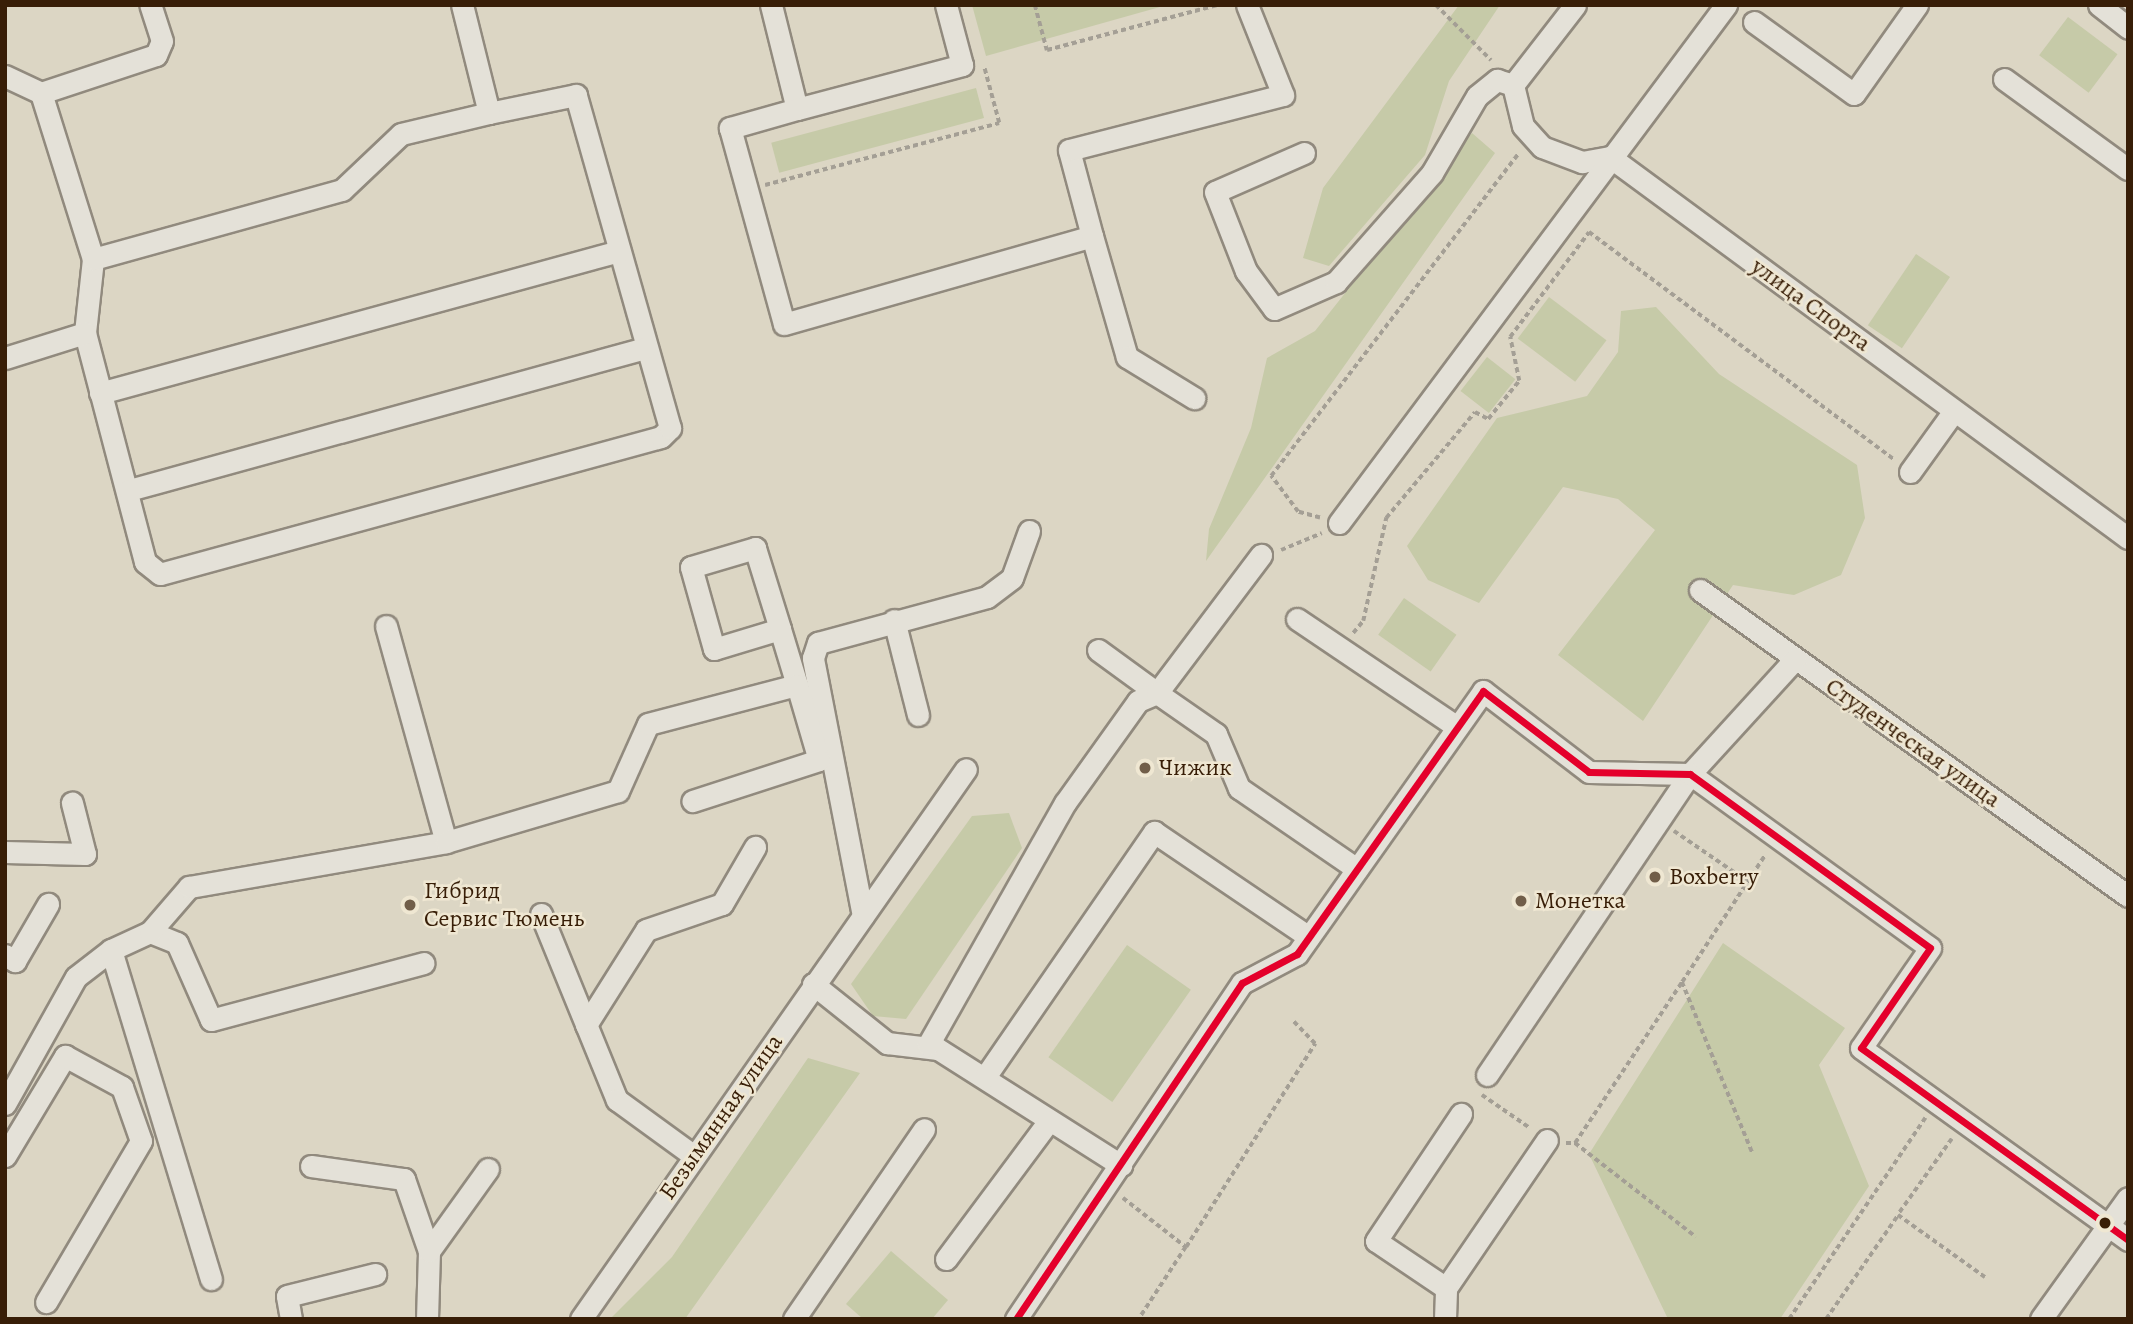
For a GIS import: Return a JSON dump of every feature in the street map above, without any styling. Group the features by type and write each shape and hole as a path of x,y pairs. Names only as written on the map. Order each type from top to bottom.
{"street":[{"path":"5,76 41,93 156,55 162,41 150,5"},
{"path":"462,5 489,113"},
{"path":"771,5 797,109"},
{"path":"946,5 962,65 730,128 784,324 1093,236"},
{"path":"1194,398 1127,357 1069,150 1283,95 1247,5"},
{"path":"1575,5 1513,85 1517,113 1531,138 1568,159 1610,157"},
{"path":"1339,523 1726,5"},
{"path":"1754,22 1854,94 1917,5"},
{"path":"2099,5 2128,28"},
{"path":"2004,79 2128,169"},
{"path":"1304,153 1215,192 1246,271 1274,309 1336,282 1432,173 1477,96 1497,80 1513,85"},
{"path":"41,93 93,259 85,333 129,490 145,562 160,574 648,441 670,428 645,348 576,94 401,134 342,190 93,259"},
{"name":"улица Спорта","path":"1610,157 2128,538"},
{"path":"100,393 618,251"},
{"path":"5,358 85,333"},
{"path":"129,490 645,348"},
{"path":"1910,472 1954,411"},
{"path":"863,916 813,658 818,643 1001,589 1012,578 1029,531"},
{"path":"693,801 820,760 780,629 755,548 691,567 714,649 780,629"},
{"path":"928,1045 1065,803 1138,701 1157,693 1261,555"},
{"name":"Студенческая улица","path":"1700,590 2128,896"},
{"path":"1297,619 1457,727"},
{"path":"894,620 918,715"},
{"path":"386,626 446,842"},
{"path":"1098,650 1216,734 1239,788 1357,869"},
{"path":"1487,1075 1690,774 1795,659"},
{"path":"5,1104 76,977 111,950 150,932 189,887 446,842 618,791 648,724 797,685"},
{"path":"1016,1319 1242,983 1297,954 1483,691 1589,772 1690,774 1930,948 1860,1043 1936,1102 2128,1240"},
{"name":"Безымянная улица","path":"581,1319 966,769"},
{"path":"5,852 85,853 72,803"},
{"path":"985,1077 1154,832 1309,937"},
{"path":"586,1025 646,930 722,904 755,847"},
{"path":"5,955 15,961 48,904"},
{"path":"541,914 617,1100 694,1156"},
{"path":"150,932 177,943 211,1020 424,963"},
{"path":"111,950 211,1279"},
{"path":"813,985 887,1043 900,1048 928,1045 985,1077 1049,1121 1121,1165"},
{"path":"5,1156 65,1056 122,1087 141,1141 46,1302"},
{"path":"1446,1288 1376,1241 1461,1114"},
{"path":"946,1259 1049,1121"},
{"path":"794,1319 924,1129"},
{"path":"1445,1319 1446,1288 1547,1140"},
{"path":"312,1166 404,1179 429,1251 427,1319"},
{"path":"429,1251 488,1169"},
{"path":"2040,1319 2128,1198"},
{"path":"291,1319 287,1296 375,1274"}],"path":[{"path":"1035,5 1047,50 1217,5"},
{"path":"1436,5 1513,85"},
{"path":"746,190 999,123 981,57"},
{"path":"1339,523 1298,512 1271,477 1531,138"},
{"path":"1567,216 1910,472"},
{"path":"1340,648 1363,621 1386,517 1475,412 1488,419 1519,381 1510,337 1589,232"},
{"path":"1261,555 1300,546 1339,523"},
{"path":"1658,820 1747,881"},
{"path":"1696,1237 1575,1143 1777,836"},
{"path":"1682,982 1753,1154"},
{"path":"1139,1319 1315,1044 1292,1020"},
{"path":"1487,1075 1476,1091 1515,1118"},
{"path":"1789,1319 1936,1102"},
{"path":"1826,1319 1953,1137"},
{"path":"1107,1186 1186,1247"},
{"path":"1898,1215 1985,1278"}],"green space":[{"path":"972,5 1167,5 986,56"},
{"path":"1459,5 1500,5 1449,81 1425,155 1329,266 1303,258 1323,188"},
{"path":"2068,17 2118,54 2089,93 2039,55"},
{"path":"976,88 984,118 779,173 771,143"},
{"path":"1472,133 1495,153 1206,561 1209,529 1251,428 1267,358 1315,331"},
{"path":"1916,254 1950,277 1902,348 1868,325"},
{"path":"1549,297 1607,340 1575,382 1518,339"},
{"path":"1656,307 1719,374 1857,465 1865,518 1841,575 1794,595 1733,585 1643,721 1558,655 1655,530 1618,499 1563,487 1479,603 1428,580 1407,546 1497,418 1587,396 1618,352 1621,311"},
{"path":"1487,357 1515,379 1489,413 1461,391"},
{"path":"1404,598 1456,635 1431,672 1378,635"},
{"path":"1009,813 1022,848 906,1019 873,1016 851,984 972,816"},
{"path":"1723,943 1845,1028 1819,1065 1869,1186 1780,1319 1668,1319 1589,1154"},
{"path":"1127,945 1191,990 1112,1102 1048,1057"},
{"path":"808,1058 860,1073 685,1319 610,1319 672,1257"},
{"path":"891,1251 948,1300 932,1319 863,1319 846,1304"}],"transit line":[{"path":"1016,1319 1242,983 1297,954 1483,691 1589,772 1690,774 1930,948 1861,1048 2128,1240"}],"place":[{"name":"Чижик","path":"1145,768"},
{"name":"Boxberry","path":"1655,877"},
{"name":"Монетка","path":"1521,901"},
{"name":"Гибрид Сервис Тюмень","path":"410,905"}]}
